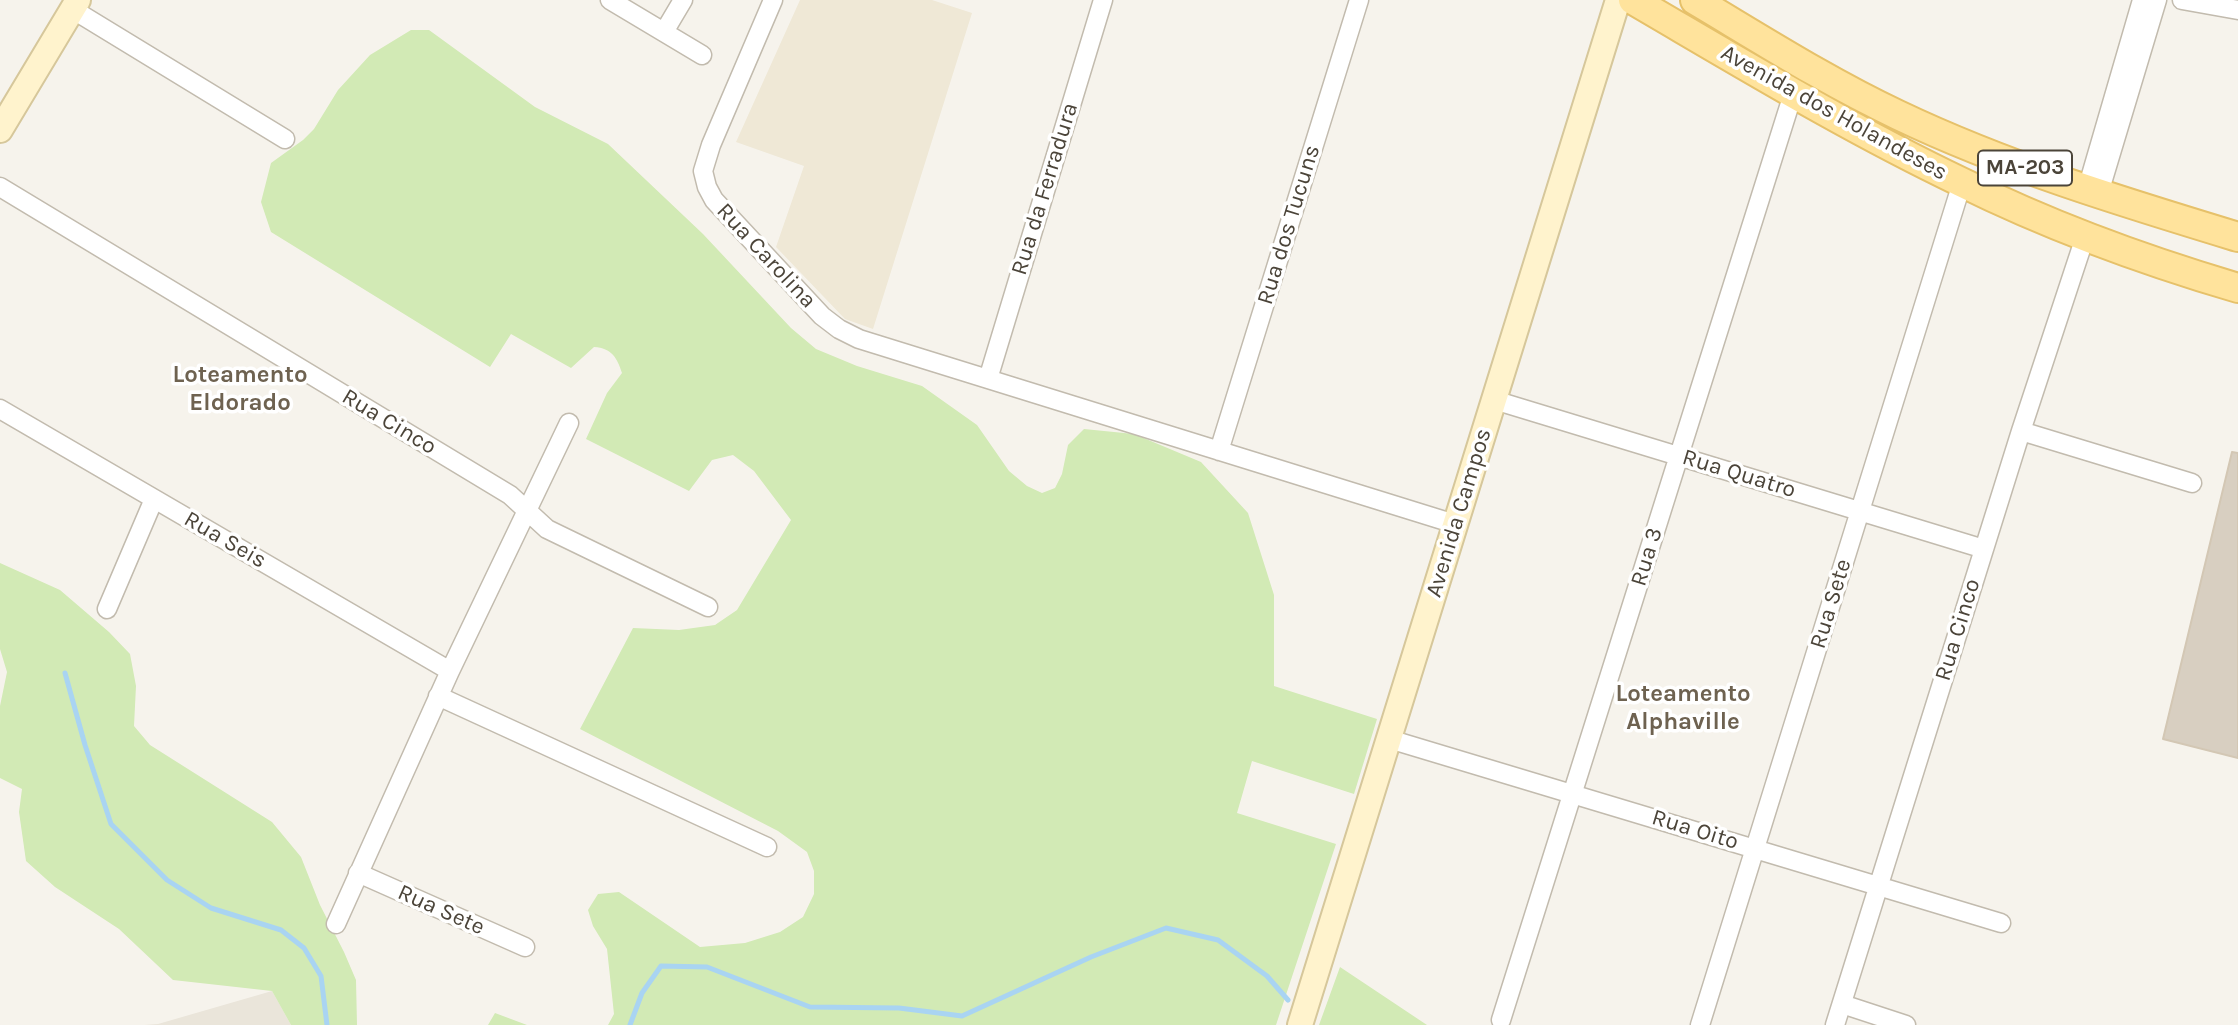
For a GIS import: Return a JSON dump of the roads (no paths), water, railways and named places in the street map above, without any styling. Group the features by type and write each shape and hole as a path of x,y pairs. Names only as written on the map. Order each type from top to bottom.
{"main road":[{"name":"Avenida dos Holandeses","path":"1633,0 1793,94 1962,183 2085,237 2238,288"},
{"name":"Avenida dos Holandeses","path":"1695,0 1862,97 1963,144 2093,191 2238,237"}],"street":[{"path":"610,0 702,54"},
{"path":"664,32 683,0"},
{"name":"Rua Carolina","path":"773,0 711,145 703,171 713,200 822,316 859,339 1455,524"},
{"name":"Rua da Ferradura","path":"988,379 1102,0"},
{"name":"Rua dos Tucuns","path":"1219,451 1359,0"},
{"name":"Avenida Campos","path":"1300,1025 1618,0"},
{"path":"2093,191 2142,0"},
{"path":"2093,191 2157,0"},
{"path":"2182,0 2238,10"},
{"path":"0,130 75,4 285,139"},
{"name":"Rua 3","path":"1502,1020 1793,94"},
{"name":"Rua Sete","path":"1700,1025 1962,183"},
{"name":"Rua Cinco","path":"0,187 510,495 547,529 708,607"},
{"name":"Rua Cinco","path":"1835,1025 2021,431 2085,237"},
{"name":"Rua Quatro","path":"1494,400 1984,549"},
{"name":"Rua Seis","path":"0,409 450,671"},
{"path":"335,924 438,696 569,423"},
{"path":"2021,431 2192,483"},
{"path":"107,608 154,499"},
{"path":"438,696 767,847"},
{"name":"Rua Oito","path":"1389,738 2001,923"},
{"name":"Rua Sete","path":"358,873 525,947"},
{"path":"1842,1004 1906,1025"}],"waterway":[{"path":"65,673 111,824 167,880 211,908 281,930 304,948 321,976 327,1025"},
{"path":"630,1025 642,993 661,966 707,967 810,1007 899,1008 962,1016 1091,957 1166,928 1218,940 1267,976 1288,1000"}],"district":[{"name":"Loteamento Eldorado","path":"240,389"},
{"name":"Loteamento Alphaville","path":"1683,708"}]}
